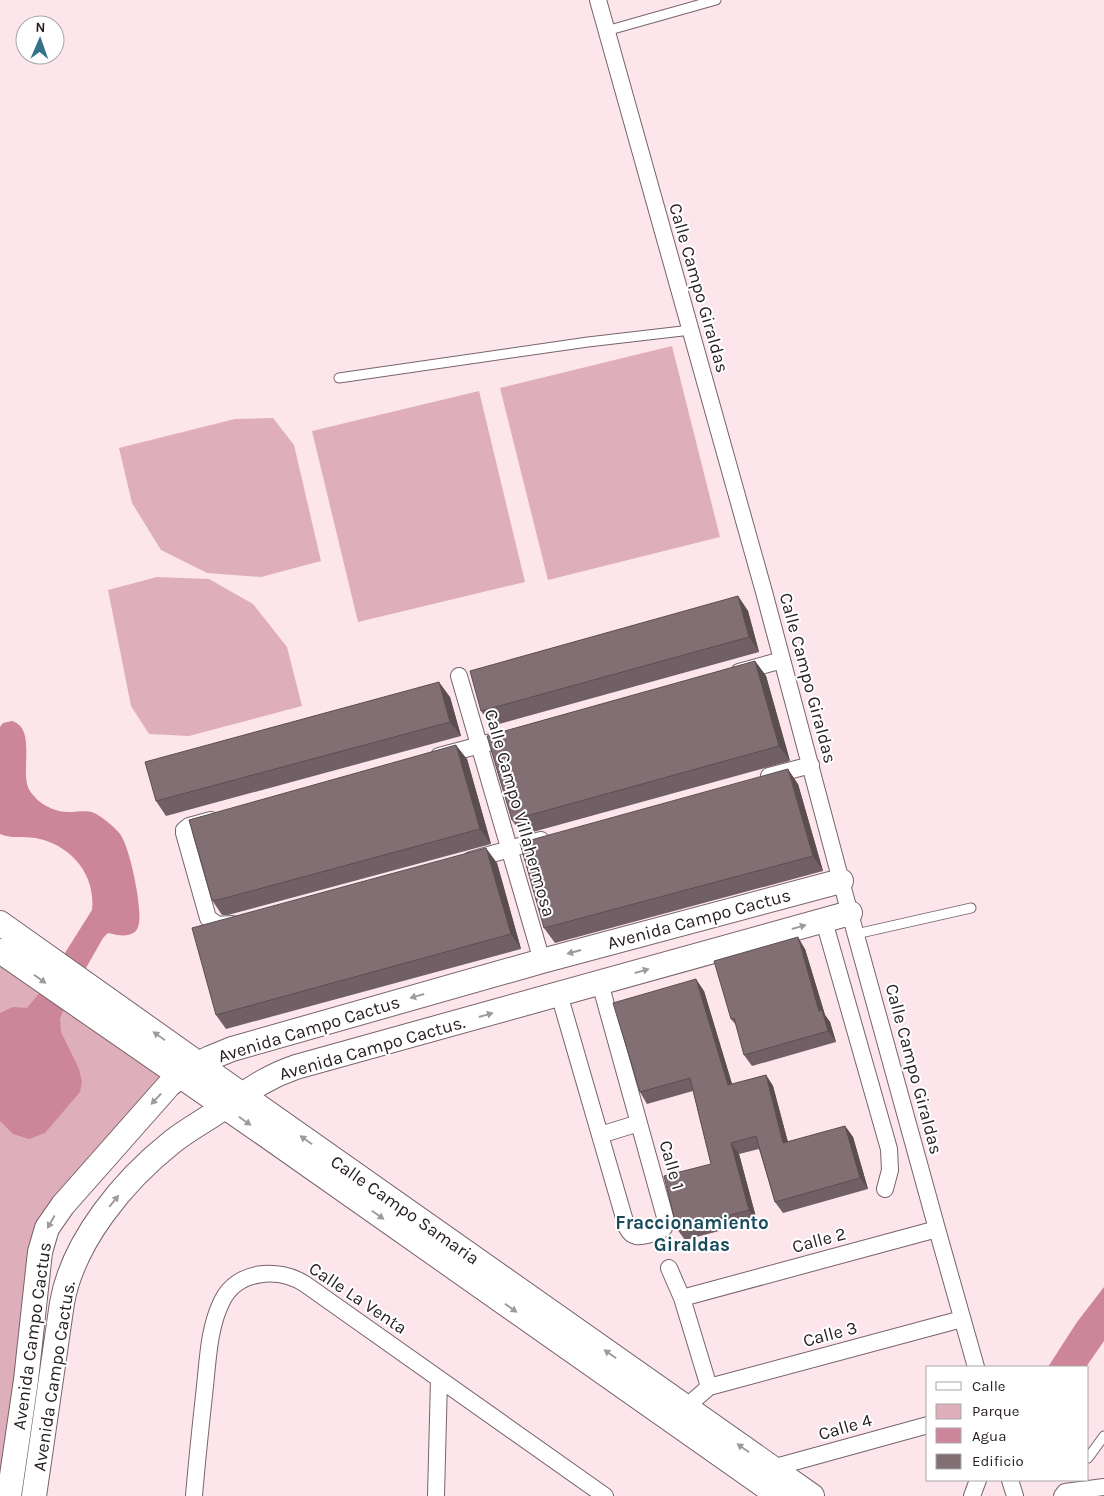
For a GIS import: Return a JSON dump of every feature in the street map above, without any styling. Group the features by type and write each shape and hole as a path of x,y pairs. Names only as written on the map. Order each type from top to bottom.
{"street":[{"name":"Calle Campo Giraldas","path":"598,0 691,330 976,1366"},
{"path":"726,676 782,660"},
{"name":"Calle Campo Villahermosa","path":"459,676 542,961"},
{"path":"423,761 499,740"},
{"path":"754,781 810,765"},
{"path":"226,816 189,826 184,830 184,833 208,918 218,925 226,926 238,923"},
{"path":"452,865 556,836"},
{"name":"Avenida Campo Cactus","path":"9,1496 26,1380 40,1252 47,1228 62,1205 152,1103 189,1070 232,1050 542,961 841,881"},
{"path":"824,920 889,1150 890,1170 886,1189"},
{"name":"Avenida Campo Cactus.","path":"34,1496 63,1295 74,1262 95,1226 112,1203 149,1162 181,1135 259,1083 296,1067 824,920 853,924"},
{"name":"Calle Campo Samaria","path":"0,923 189,1070 680,1415 779,1496"},
{"name":"Calle Campo Samaria","path":"0,951 189,1070"},
{"name":"Calle 1","path":"559,994 627,1228 631,1234 636,1236 661,1231 664,1228 665,1217 600,983"},
{"path":"600,1135 639,1123"},
{"name":"Calle 2","path":"682,1298 937,1229"},
{"path":"669,1268 682,1298 709,1387 680,1415"},
{"name":"Calle La Venta","path":"194,1496 210,1338 222,1299 233,1286 243,1279 260,1274 286,1276 301,1281 439,1379 590,1491 605,1496"},
{"name":"Calle 3","path":"709,1387 962,1319"},
{"path":"436,1496 439,1379"},
{"name":"Calle Campo Samaria","path":"680,1415 772,1468 812,1496"},
{"name":"Calle 4","path":"772,1468 926,1426"},
{"path":"972,1496 978,1481"},
{"path":"1010,1481 1015,1496"},
{"path":"1067,1489 1104,1487"}],"lane":[{"path":"606,31 716,0"},
{"path":"339,378 588,342 691,330"},
{"path":"853,924 971,908"},
{"path":"1089,1457 1104,1436"}],"green space":[{"path":"672,346 720,537 548,580 500,388"},
{"path":"479,391 525,582 358,622 312,431"},
{"path":"273,418 294,445 321,561 261,577 207,573 161,550 132,503 119,448 235,419"},
{"path":"157,577 209,579 253,604 287,647 302,706 189,736 149,734 131,706 108,590"},
{"path":"0,950 180,1076 56,1213 0,1496"}],"water":[{"path":"12,721 19,725 24,732 26,740 26,779 32,794 46,806 56,810 94,813 116,829 128,851 139,904 138,928 131,934 118,935 108,933 103,938 65,1005 60,1019 61,1032 79,1069 82,1082 80,1092 45,1133 29,1139 13,1134 0,1121 0,1013 13,1007 27,1008 41,991 92,910 92,897 90,884 85,873 69,854 59,847 48,841 35,838 4,836 0,834 0,727 3,723"},
{"path":"1104,1287 1104,1341 1087,1366 1049,1366 1077,1322"}],"building":[{"path":"738,596 749,637 481,711 470,671"},
{"path":"755,661 779,746 512,820 487,736"},
{"path":"439,682 450,722 156,801 145,762"},
{"path":"456,745 480,829 218,900 212,900 189,820"},
{"path":"788,769 813,856 544,928 520,843"},
{"path":"486,848 511,934 216,1015 192,928"},
{"path":"798,937 819,1011 822,1010 828,1031 744,1055 734,1018 731,1019 714,961"},
{"path":"696,979 728,1085 766,1075 783,1143 845,1126 860,1178 775,1202 756,1136 731,1143 749,1210 677,1229 664,1176 711,1164 690,1078 640,1092 613,1003"}],"district":[{"name":"Fraccionamiento Giraldas","path":"692,1233"}]}
